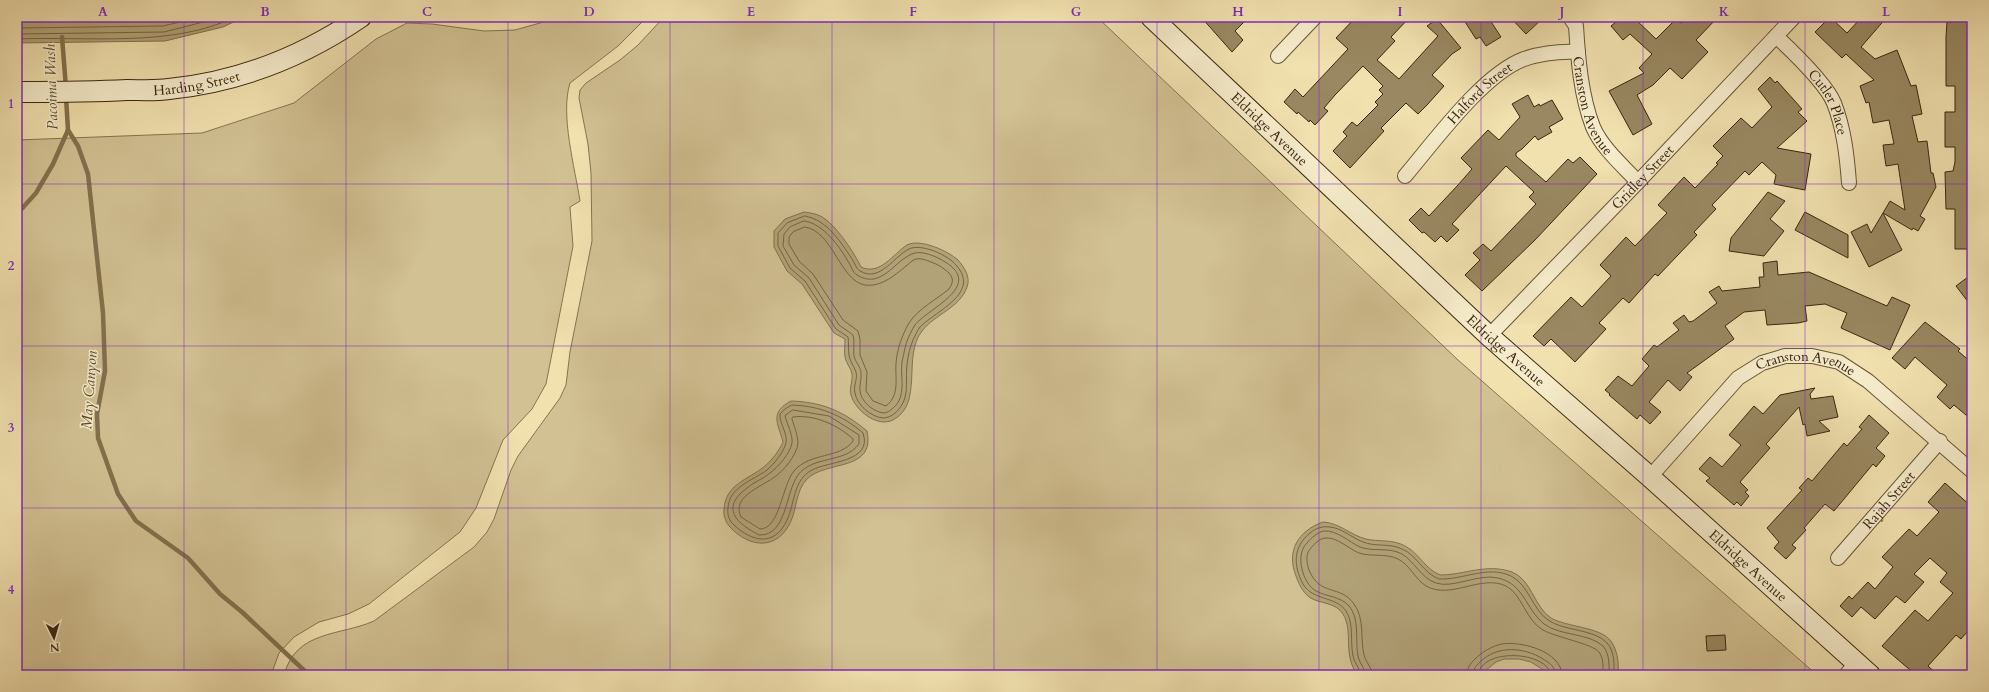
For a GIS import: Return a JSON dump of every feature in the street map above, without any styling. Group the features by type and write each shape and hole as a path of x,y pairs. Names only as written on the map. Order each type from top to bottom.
{"street":[{"name":"Harding Street","path":"17,92 91,92 169,89 220,80 264,68 305,50 340,31 361,17"},
{"name":"Eldridge Avenue","path":"1150,17 1489,336 1650,477 1857,671"},
{"path":"1278,56 1315,17"},
{"name":"Cranston Avenue","path":"1570,17 1576,26 1578,52 1586,100 1593,128 1606,147 1638,182"},
{"name":"Gridley Street","path":"1489,336 1638,182 1794,17"},
{"name":"Cutler Place","path":"1776,36 1797,57 1833,101 1846,143 1850,183"},
{"name":"Halford Street","path":"1405,176 1481,88 1505,70 1523,60 1555,51 1578,52"},
{"name":"Cranston Avenue","path":"1650,477 1738,378 1762,363 1785,356 1812,356 1838,362 1868,381 1940,441 1972,471"},
{"name":"Rajah Street","path":"1838,558 1940,441"}],"shaded area":[{"path":"554,17 647,17 618,46 570,83 567,96 567,126 580,201 570,207 573,246 546,384 532,409 503,440 476,508 460,532 369,604 348,614 319,622 294,637 279,653 271,675 17,675 17,140 202,133 294,103 376,39 407,23 432,24 484,31 515,30 547,21"},
{"path":"664,17 1097,17 1458,360 1817,675 284,675 290,660 298,650 309,642 374,621 474,547 487,532 494,519 511,470 518,456 560,398 566,385 570,352 592,241 591,173 588,144 579,98 580,90 586,83 620,60 638,45"}],"water":[{"path":"17,17 244,17 223,27 165,41 17,43"},
{"path":"804,212 823,217 830,223 855,255 861,267 874,269 886,263 907,245 919,243 941,249 958,260 965,269 968,283 964,294 953,306 927,325 916,341 913,353 911,391 908,403 902,413 893,420 880,422 874,420 862,412 853,401 851,395 852,374 845,357 845,339 834,333 802,284 787,271 774,247 774,231 785,219"},
{"path":"791,401 813,403 841,413 867,431 868,444 864,453 857,459 815,473 803,483 791,521 779,538 771,542 754,542 738,534 729,525 724,514 725,501 733,488 765,466 777,452 783,442 777,414 784,405"},
{"path":"1323,522 1335,525 1366,539 1400,544 1410,549 1430,569 1440,575 1485,569 1512,572 1524,581 1545,613 1551,618 1598,632 1610,640 1615,648 1618,675 1548,675 1545,671 1531,662 1519,659 1504,659 1496,662 1480,675 1358,675 1350,660 1348,628 1343,614 1332,605 1309,597 1300,585 1293,567 1292,558 1296,543 1307,531"}],"building":[{"path":"1201,17 1249,17 1235,31 1243,40 1232,52"},
{"path":"1356,17 1410,17 1391,37 1395,41 1377,60 1399,79 1438,36 1427,26 1437,19 1461,48 1452,54 1432,75 1444,86 1427,105 1418,114 1406,103 1381,128 1384,131 1350,168 1333,151 1347,136 1343,132 1352,122 1357,126 1378,105 1375,102 1383,94 1379,90 1383,86 1363,66 1324,108 1328,111 1315,125 1310,120 1309,122 1298,112 1297,114 1284,102 1295,89 1303,97 1348,49 1336,38"},
{"path":"1462,17 1488,17 1501,37 1486,46 1480,37 1476,39"},
{"path":"1510,17 1544,17 1526,34"},
{"path":"1622,17 1633,17 1656,39 1676,19 1681,23 1688,17 1718,17 1696,40 1708,52 1682,79 1670,68 1653,85 1637,95 1652,124 1633,135 1609,91 1644,73 1639,68 1652,54 1630,34 1623,40 1611,26"},
{"path":"1830,17 1847,33 1862,17 1887,17 1861,47 1875,59 1897,50 1911,86 1916,85 1922,114 1912,116 1918,142 1927,141 1931,173 1933,173 1936,187 1920,216 1925,219 1918,231 1913,228 1912,230 1883,213 1890,201 1905,210 1898,164 1886,166 1883,145 1894,144 1889,120 1873,123 1869,102 1866,103 1860,86 1874,80 1846,54 1842,58 1815,32"},
{"path":"1951,17 1972,17 1972,249 1955,249 1955,209 1946,209 1945,172 1953,171 1955,162 1955,147 1945,147 1945,112 1955,112 1955,86 1946,86 1947,22 1951,22"},
{"path":"1770,77 1775,83 1777,81 1802,109 1798,112 1807,121 1777,148 1811,154 1805,190 1774,184 1776,175 1762,162 1749,175 1745,171 1712,205 1716,209 1694,232 1697,235 1658,276 1655,274 1629,303 1623,298 1599,323 1606,329 1575,362 1551,339 1544,346 1533,336 1571,297 1582,307 1611,276 1600,265 1626,237 1635,246 1667,213 1658,205 1684,177 1695,188 1718,164 1716,163 1723,156 1713,146 1741,118 1752,128 1772,107 1758,89"},
{"path":"1528,95 1534,107 1539,104 1540,106 1552,100 1563,119 1549,127 1552,132 1538,140 1535,136 1516,153 1516,156 1546,182 1568,159 1573,163 1580,157 1597,174 1535,240 1482,291 1465,275 1480,260 1473,253 1483,244 1491,251 1536,204 1529,197 1534,192 1506,166 1452,224 1459,230 1447,242 1441,236 1435,242 1424,232 1422,233 1409,220 1421,208 1429,216 1472,169 1461,158 1488,130 1499,140 1520,117 1512,104"},
{"path":"1768,192 1785,201 1770,219 1784,231 1764,256 1729,251 1731,238"},
{"path":"1805,212 1848,235 1848,258 1795,230"},
{"path":"1883,213 1902,250 1869,267 1851,232 1867,224 1871,233"},
{"path":"1777,261 1778,275 1809,272 1887,306 1892,297 1910,305 1890,350 1841,328 1847,313 1825,304 1805,306 1807,321 1798,323 1767,325 1765,310 1744,312 1725,326 1734,339 1687,373 1692,377 1680,391 1668,380 1649,402 1661,412 1650,424 1640,415 1637,419 1605,390 1618,376 1632,386 1649,366 1642,359 1654,345 1657,347 1679,330 1673,323 1684,315 1689,322 1693,321 1717,303 1709,292 1719,286 1722,291 1760,287 1759,277 1764,277 1763,263"},
{"path":"1972,274 1972,307 1956,286"},
{"path":"1925,322 1960,349 1958,351 1972,363 1972,420 1954,405 1950,409 1937,397 1947,385 1915,357 1905,369 1892,358"},
{"path":"1815,388 1810,394 1811,399 1833,396 1838,417 1819,421 1830,431 1807,436 1805,424 1803,425 1799,407 1766,444 1770,448 1740,482 1748,490 1745,492 1749,496 1741,506 1737,502 1734,505 1706,481 1710,478 1699,469 1710,457 1722,467 1741,445 1729,435 1754,406 1763,414 1780,395"},
{"path":"1869,415 1889,433 1876,448 1885,456 1876,467 1873,464 1834,511 1825,504 1804,528 1806,530 1792,545 1796,548 1786,559 1774,548 1779,542 1767,528 1802,490 1799,488 1808,478 1812,481 1844,443 1847,446 1862,429 1859,427"},
{"path":"1945,483 1972,507 1972,626 1961,639 1956,635 1928,666 1938,675 1916,675 1882,646 1915,610 1928,621 1953,593 1940,582 1947,573 1930,558 1914,574 1924,582 1905,603 1896,596 1875,619 1861,607 1852,617 1840,606 1849,596 1852,599 1868,582 1875,589 1893,567 1882,557 1909,529 1917,536 1939,512 1928,502"},
{"path":"1725,635 1726,650 1707,651 1706,636"}],"waterway":[{"name":"Pacoima Wash","path":"62,37 66,88"},
{"name":"Pacoima Wash","path":"17,214 36,193 53,164 68,130 66,97"},
{"name":"May Canyon","path":"68,130 78,146 88,174 103,313 105,371 97,414 98,438 118,494 136,521 188,558 220,594 242,612 309,675"}]}
